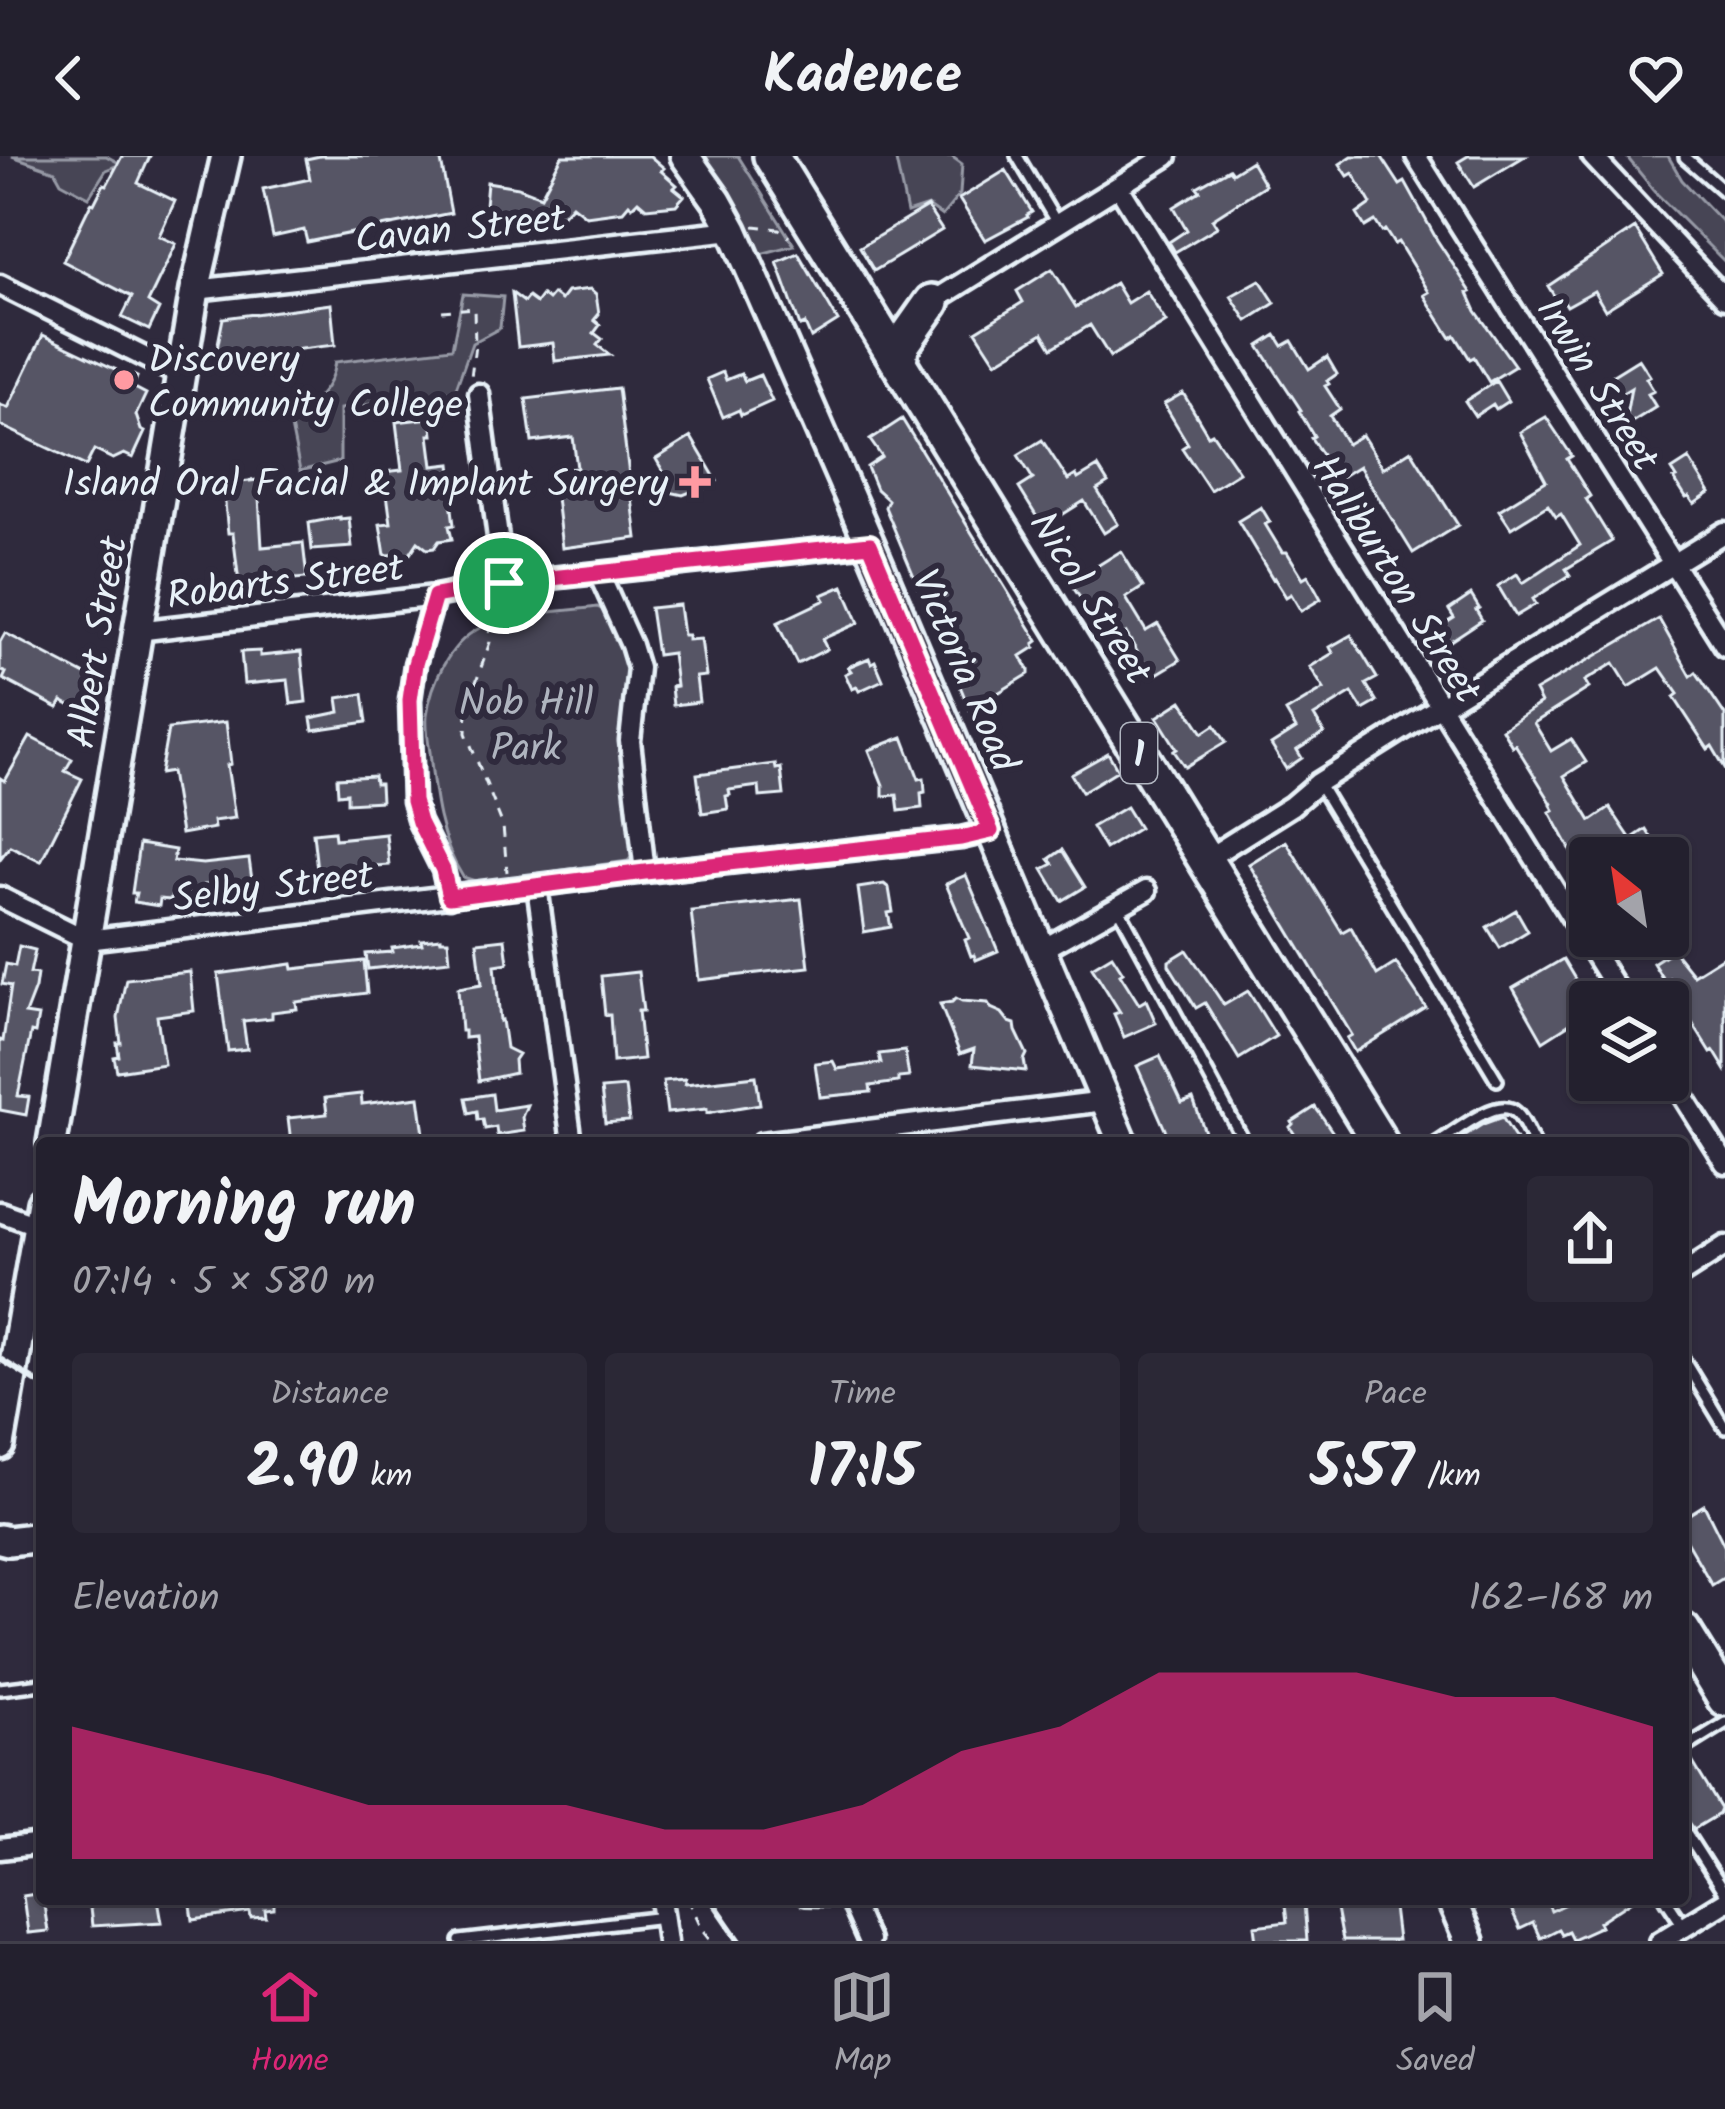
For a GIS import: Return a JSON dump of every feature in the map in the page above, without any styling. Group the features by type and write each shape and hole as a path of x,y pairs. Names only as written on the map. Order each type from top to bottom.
{"highway":[{"name":"Nicol Street","path":"771,156 1376,1137"},
{"path":"868,312 883,317 932,302"},
{"path":"899,362 901,346 932,302"},
{"path":"1689,1640 1725,1699"}],"street":[{"name":"Albert Street","path":"53,1137 180,375 226,156"},
{"name":"Victoria Road","path":"686,156 740,228 1120,1137"},
{"path":"932,302 1168,156"},
{"name":"Irwin Street","path":"1416,156 1725,646"},
{"path":"1592,156 1725,298"},
{"name":"Haliburton Street","path":"1119,187 1611,981"},
{"name":"Cavan Street","path":"195,290 740,228"},
{"path":"0,286 180,375"},
{"path":"475,386 494,584"},
{"path":"1205,860 1291,806 1318,783 1725,532"},
{"name":"Robarts Street","path":"136,631 435,596 494,584 870,544"},
{"path":"599,574 638,668 630,741 645,872"},
{"path":"435,596 410,700 413,801 443,870 449,897"},
{"name":"Selby Street","path":"87,940 991,831"},
{"path":"537,886 571,1137"},
{"path":"1041,950 1146,891"},
{"path":"0,897 87,940"},
{"path":"811,1137 1105,1101"},
{"path":"1686,1101 1725,1163"},
{"path":"0,1212 36,1217"},
{"path":"0,1445 36,1246"},
{"path":"1689,1269 1725,1246"},
{"path":"0,1539 36,1538"},
{"path":"0,1849 36,1845"},
{"path":"1660,1941 1725,1897"},
{"path":"855,1905 868,1941"},
{"path":"1454,1905 1469,1941"},
{"path":"663,1908 667,1941"}],"lane":[{"path":"1017,156 1058,225"},
{"path":"1684,157 1725,192"},
{"path":"1318,783 1497,1080"},
{"path":"1118,907 1242,1137"},
{"path":"1447,1137 1490,1110 1506,1107 1516,1112 1531,1137"},
{"path":"1689,1369 1725,1428"},
{"path":"0,1689 36,1685"},
{"path":"1689,1745 1725,1724"},
{"path":"1689,1838 1725,1897"},
{"path":"1670,1905 1684,1926"},
{"path":"460,1941 663,1908"}],"path":[{"path":"740,228 778,229 791,238"},
{"path":"442,311 475,308 475,386"},
{"path":"494,584 490,642 467,708 466,734 503,826 508,890"},
{"path":"691,1905 712,1941"}],"green space":[{"path":"12,156 106,156 121,164 106,170 89,197 61,182 55,171"},
{"path":"704,156 738,156 794,245 753,256 737,215"},
{"path":"895,156 951,156 962,164 960,194 942,216 928,206 907,213"},
{"path":"1626,156 1668,156 1682,180 1725,225 1725,262 1657,194"},
{"path":"463,294 503,297 500,328 472,343 455,391 340,409 340,461 300,471 289,417 320,395 335,362 452,348"},
{"name":"Nob Hill Park","path":"597,607 610,613 631,665 634,854 628,861 478,882 463,877 448,848 433,784 427,715 437,678 458,644 478,629 520,616"}],"building":[{"path":"122,156 150,156 138,183 175,201 159,236 176,244 148,302 159,309 149,330 122,317 132,297 63,261 91,203"},
{"path":"440,156 451,213 307,242 304,230 273,237 263,189 310,179 306,159"},
{"path":"562,156 650,156 684,196 676,205 646,208 638,201 623,211 586,216 572,205 558,220 483,229 487,182 541,196"},
{"path":"1352,156 1381,156 1400,185 1405,182 1471,292 1476,311 1515,366 1489,382 1455,335 1451,338 1398,242 1394,244 1375,221 1365,227 1357,214 1371,204 1353,173 1348,176 1340,164"},
{"path":"1468,156 1525,156 1474,187 1458,162"},
{"path":"1251,161 1265,185 1212,219 1217,227 1175,252 1169,242 1187,230 1174,207 1200,191 1197,187"},
{"path":"1006,170 1032,212 985,240 959,199"},
{"path":"927,207 942,230 874,271 860,247"},
{"path":"1635,228 1663,274 1605,310 1594,291 1567,306 1564,301 1559,304 1548,286"},
{"path":"798,253 838,321 811,338 805,324 800,326 777,262"},
{"path":"1052,269 1076,307 1115,283 1127,303 1146,291 1166,322 1110,357 1090,325 1052,348 1043,333 996,362 976,331 1023,302 1017,291"},
{"path":"1260,280 1275,303 1247,321 1231,296"},
{"path":"590,289 596,294 599,314 594,320 600,325 594,333 602,339 597,345 610,355 555,361 553,343 518,347 512,293 524,302 528,297 536,303 542,295 548,300 553,294 561,300 567,292"},
{"path":"331,304 335,345 215,359 223,318"},
{"path":"43,335 137,377 133,387 146,394 136,415 145,432 133,458 124,454 113,459 94,450 86,466 0,425 0,405 8,408"},
{"path":"1276,335 1283,346 1292,341 1309,369 1327,357 1337,374 1325,386 1340,409 1330,416 1347,444 1362,435 1383,468 1411,450 1458,525 1413,553 1359,466 1338,479 1259,346"},
{"path":"1639,359 1650,376 1646,378 1654,391 1648,394 1656,407 1624,427 1631,388 1616,397 1608,385 1613,382 1610,377"},
{"path":"723,372 726,380 741,374 745,381 760,375 772,401 741,415 739,410 723,417 707,379"},
{"path":"1496,381 1508,401 1475,416 1465,401"},
{"path":"618,388 637,538 562,548 555,489 567,488 565,469 577,468 573,437 532,442 526,399"},
{"path":"1183,393 1208,435 1212,433 1239,472 1210,490 1182,448 1188,444 1164,404"},
{"path":"1546,417 1572,456 1567,459 1612,541 1566,569 1570,575 1516,616 1498,586 1517,574 1523,583 1580,545 1561,514 1556,517 1548,505 1511,528 1499,510 1546,481 1520,432"},
{"path":"431,418 433,466 451,464 452,539 427,549 418,542 410,554 385,555 380,524 391,523 384,472 402,470 396,422"},
{"path":"902,419 1038,641 1021,656 1029,674 970,710 885,507 888,500 876,489 867,467 882,457 870,440"},
{"path":"691,437 717,481 695,494 665,491 657,477 664,473 656,459"},
{"path":"1042,440 1068,480 1098,467 1108,483 1097,490 1118,524 1104,533 1084,501 1043,527 1019,488 1033,479 1018,455"},
{"path":"1689,459 1710,493 1694,504 1672,470"},
{"path":"258,480 262,547 303,543 307,578 269,581 264,588 240,591 223,484"},
{"path":"1261,507 1282,552 1287,552 1303,578 1308,575 1321,599 1301,611 1291,594 1286,597 1273,579 1238,521"},
{"path":"349,518 352,547 312,550 309,523"},
{"path":"1121,551 1143,587 1126,598 1146,631 1158,624 1180,660 1152,677 1126,633 1111,643 1070,583"},
{"path":"843,586 859,623 822,639 827,649 797,664 777,623"},
{"path":"1471,595 1482,620 1449,642 1440,627 1454,618 1449,610"},
{"path":"679,605 683,635 688,640 701,639 706,676 696,677 699,702 673,705 672,653 657,655 650,608"},
{"path":"1659,619 1691,676 1696,672 1725,715 1725,768 1674,697 1678,694 1660,668 1629,687 1614,663 1585,681 1589,688 1534,723 1551,751 1571,739 1586,762 1564,776 1591,821 1610,808 1630,837 1569,837 1569,847 1550,812 1552,804 1502,729 1541,703 1535,691"},
{"path":"5,633 95,680 91,687 96,689 94,699 86,714 62,701 58,708 3,679 0,642"},
{"path":"1351,635 1377,678 1366,684 1377,702 1363,710 1352,693 1314,716 1324,733 1297,750 1302,758 1286,769 1271,745 1296,729 1286,712 1324,689 1310,667"},
{"path":"260,651 260,656 301,652 306,702 291,704 288,680 244,684 241,652"},
{"path":"869,658 883,680 859,691 852,689 845,674 851,671 848,667"},
{"path":"363,694 367,722 313,730 311,718 340,712 338,698"},
{"path":"1182,701 1203,733 1215,725 1226,742 1185,767 1157,717"},
{"path":"226,722 235,818 213,821 214,828 181,834 171,772 160,774 168,729"},
{"path":"30,737 72,759 65,771 82,779 41,861 10,846 0,859 0,778 5,781"},
{"path":"903,737 919,779 924,778 925,792 921,793 922,808 899,811 897,795 883,796 869,750"},
{"path":"1108,753 1118,770 1082,792 1071,774"},
{"path":"775,764 776,769 781,768 784,795 760,797 759,786 729,790 728,809 702,813 697,774"},
{"path":"374,776 375,784 380,784 381,801 347,803 347,793 338,794 337,778"},
{"path":"1126,807 1139,828 1105,849 1092,827"},
{"path":"334,831 335,839 386,834 389,865 317,870 313,833"},
{"path":"1286,841 1342,932 1351,927 1377,975 1396,963 1426,1008 1355,1052 1347,1038 1352,1035 1249,864"},
{"path":"139,844 175,850 173,861 203,864 249,859 252,880 204,885 203,894 172,892 171,900 160,899 159,906 134,902"},
{"path":"1062,850 1085,887 1062,901 1043,869"},
{"path":"966,875 998,951 976,960 946,884"},
{"path":"884,884 893,912 888,913 891,927 864,932 858,888"},
{"path":"801,899 809,967 699,980 691,911"},
{"path":"1516,910 1528,931 1500,948 1487,927"},
{"path":"505,939 508,963 495,965 506,1048 518,1054 515,1073 479,1081 474,1037 464,1038 461,1031 458,988 482,984 477,942"},
{"path":"448,940 450,960 368,969 366,954 393,952 392,948"},
{"path":"19,946 35,950 30,973 37,974 25,1014 38,1016 18,1096 29,1097 26,1115 0,1110 0,1040 11,986 2,984 6,964 15,966"},
{"path":"1187,950 1224,1005 1248,991 1276,1036 1239,1059 1205,1003 1196,1008 1169,965"},
{"path":"1112,955 1139,1004 1146,1000 1156,1023 1124,1037 1114,1014 1120,1012 1092,967"},
{"path":"1725,955 1725,1069 1689,1018 1689,981 1664,981 1653,963 1662,957 1679,957 1693,975"},
{"path":"1563,959 1576,981 1569,981 1569,1024 1543,1041 1513,988"},
{"path":"364,961 367,993 296,1002 297,1009 272,1012 272,1018 243,1021 247,1049 228,1051 218,974"},
{"path":"190,972 194,1011 157,1016 164,1064 117,1071 114,1057 119,1056 117,1043 121,1043 118,1018 126,979"},
{"path":"638,972 643,1059 613,1062 601,976"},
{"path":"956,998 988,1003 1015,1024 1027,1054 1026,1071 972,1065 974,1049 960,1054 940,1004"},
{"path":"905,1051 909,1077 870,1086 871,1092 820,1097 815,1063 833,1061 837,1069 881,1063 879,1054"},
{"path":"1160,1056 1182,1103 1193,1099 1207,1137 1168,1137 1137,1066"},
{"path":"756,1076 760,1104 707,1113 707,1109 667,1113 663,1081 685,1079 685,1084"},
{"path":"625,1087 629,1121 605,1123 601,1089"},
{"path":"361,1094 362,1104 419,1097 424,1134 290,1137 288,1118 327,1114 325,1098"},
{"path":"492,1094 494,1110 527,1105 524,1131 497,1135 496,1127 485,1129 477,1111 469,1113 466,1098"},
{"path":"1315,1107 1336,1137 1296,1137 1292,1122"},
{"path":"1502,1117 1514,1137 1462,1137"},
{"path":"1704,1505 1725,1547 1725,1577 1712,1585 1689,1545 1689,1514"},
{"path":"1689,1756 1721,1809 1694,1829 1689,1822"},
{"path":"36,1894 36,1905 44,1905 48,1931 28,1933 23,1896"},
{"path":"90,1905 159,1905 162,1922 92,1926"},
{"path":"191,1905 274,1905 265,1910 266,1917 251,1918 250,1912 193,1920"},
{"path":"1285,1905 1304,1905 1307,1941 1257,1941 1255,1926 1287,1922"},
{"path":"1335,1905 1393,1905 1397,1941 1342,1941"},
{"path":"1509,1905 1548,1905 1551,1911 1564,1905 1625,1905 1599,1922 1601,1926 1572,1939 1568,1931 1561,1934 1558,1929 1540,1938 1533,1923 1520,1929"}],"railway":[{"path":"0,1359 36,1381"},
{"path":"715,1905 740,1941"}],"place":[{"name":"Discovery Community College","path":"124,380"},
{"name":"Island Oral Facial & Implant Surgery","path":"695,482"}],"route":[{"path":"870,544 991,831 449,897 443,870 413,801 410,700 415,664 435,596 504,583 870,544"}]}
